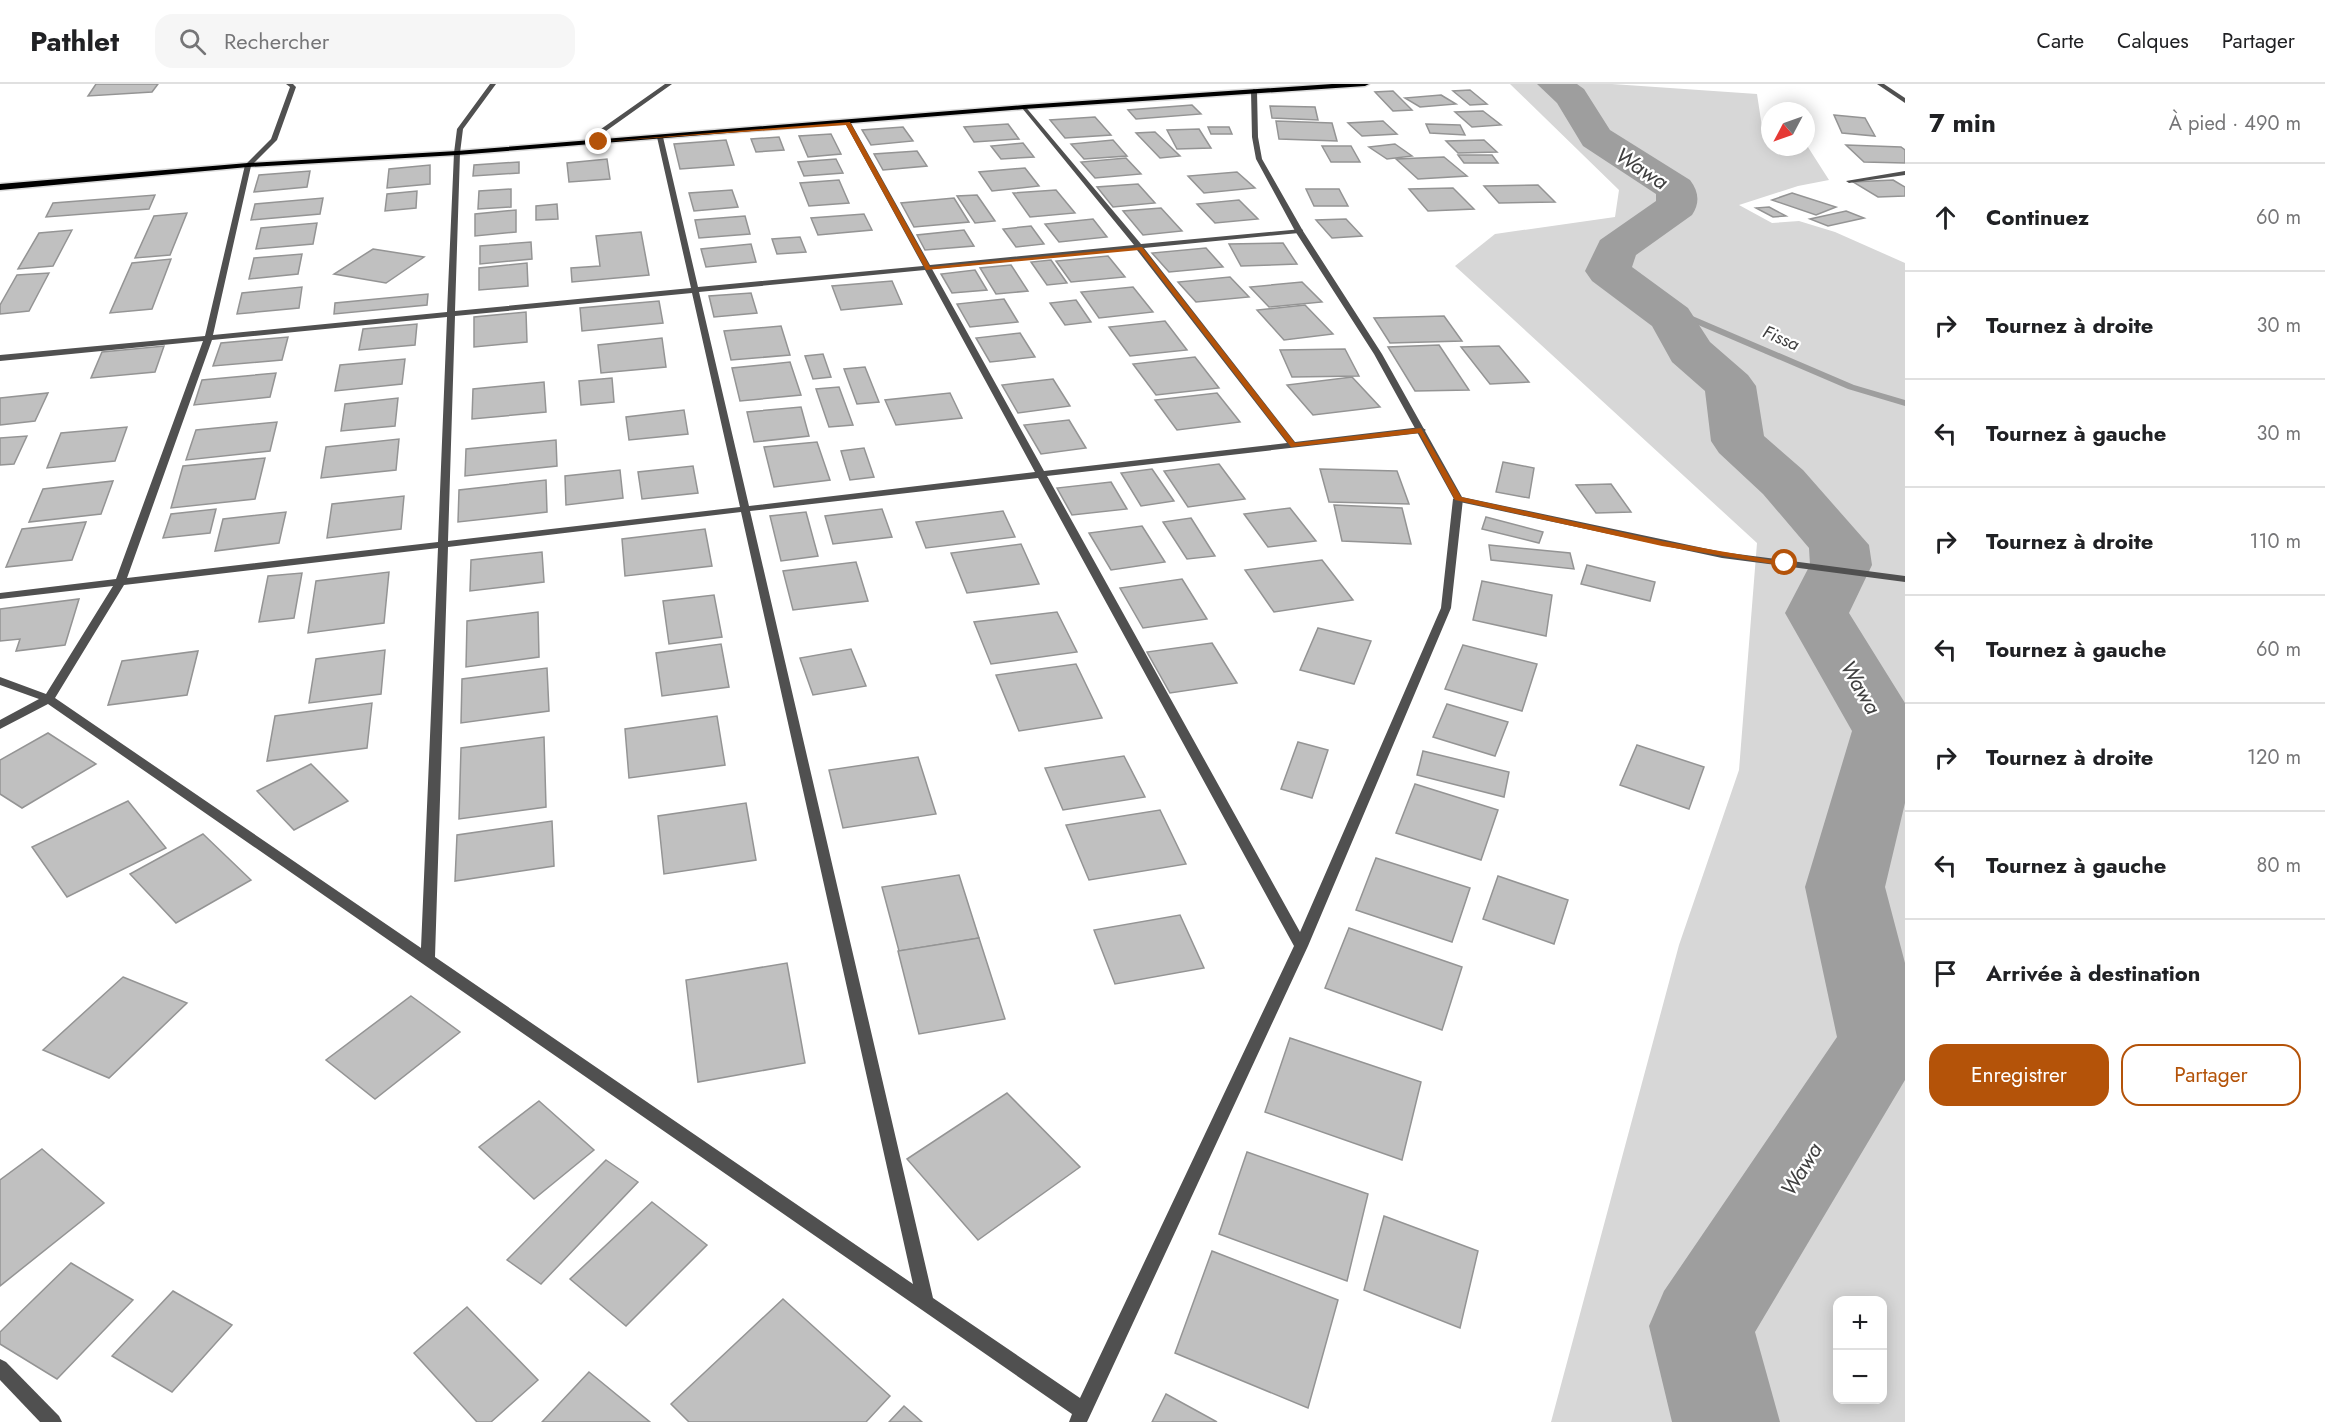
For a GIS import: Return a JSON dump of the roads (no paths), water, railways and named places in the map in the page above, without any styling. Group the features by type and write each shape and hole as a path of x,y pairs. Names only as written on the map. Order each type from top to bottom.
{"main road":[{"path":"0,187 248,165 457,153 1024,107 1365,84"}],"street":[{"path":"0,725 49,699 121,581 208,339 248,165 274,140 293,87 289,84"},
{"path":"428,959 457,153 460,129 493,84"},
{"path":"599,142 603,130 669,84"},
{"path":"1880,84 1905,101"},
{"path":"0,681 49,699 926,1302 1081,1416 1301,946 1446,608 1458,499 1378,354 1299,231 1259,159 1255,137 1254,91"},
{"path":"1024,107 1140,249 1293,445"},
{"path":"848,123 1301,946"},
{"path":"660,138 926,1302"},
{"path":"1848,181 1905,173"},
{"path":"0,358 1140,249 1299,231"},
{"path":"0,596 1421,430"},
{"path":"1458,499 1662,544 1905,579"},
{"path":"0,1368 53,1422"}],"waterway":[{"name":"Wawa","path":"1555,84 1571,97 1596,138 1676,189 1677,206 1616,249 1608,271 1671,318 1690,351 1730,386 1738,441 1783,482 1839,545 1841,565 1817,613 1887,731 1845,887 1882,1042 1701,1326 1726,1422"},
{"name":"Fissa","path":"1645,299 1851,387 1905,403"}]}
